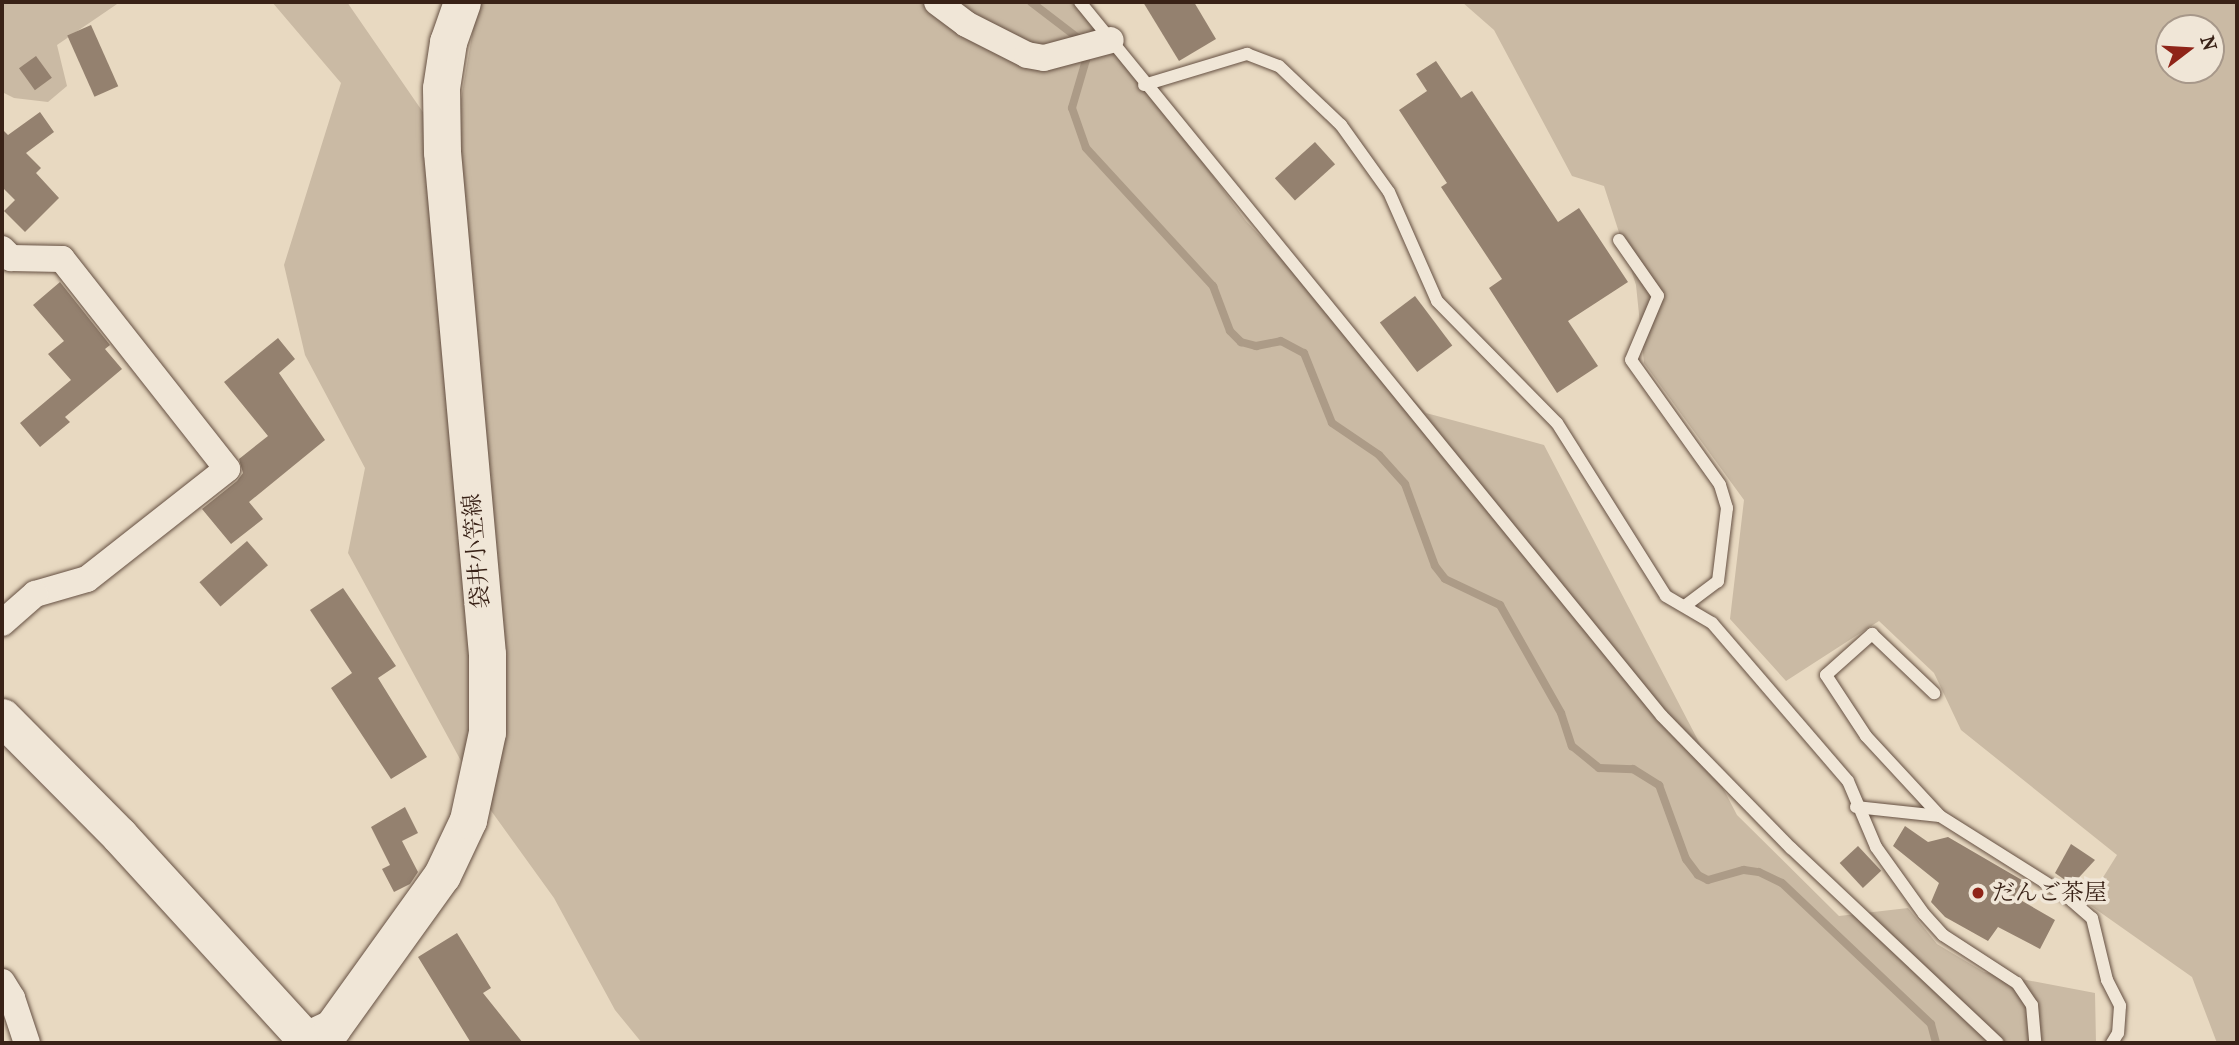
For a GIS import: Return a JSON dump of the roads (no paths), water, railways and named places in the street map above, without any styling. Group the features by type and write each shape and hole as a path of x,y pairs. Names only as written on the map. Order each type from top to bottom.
{"main road":[{"name":"袋井小笠線","path":"305,1042 332,1028 442,875 468,820 487,732 487,654 442,152 442,88 449,42 462,2"},
{"path":"2,717 119,835 305,1042"}],"street":[{"path":"937,2 965,24 1027,55 1044,58 1111,40"},
{"path":"2,249 10,258 62,259 227,469 88,579 36,594 2,622"},
{"path":"2,982 12,998 27,1043"}],"lane":[{"path":"1080,2 1144,85 1662,716 1791,848 1998,1043"},
{"path":"1144,85 1247,54 1279,66 1341,125 1389,192 1437,301 1557,423 1666,596 1686,605 1712,623 1848,782 1856,807 1876,847 1930,921 1943,935 2017,983 2032,1005 2035,1043"},
{"path":"1619,240 1658,296 1631,360 1720,485 1727,508 1718,580 1686,605"},
{"path":"1934,693 1872,634 1826,675 1866,736 1940,816 2064,894 2092,918 2107,980 2120,1006 2118,1034 2112,1043"},
{"path":"1856,807 1940,816"}],"waterway":[{"path":"1031,2 1078,38 1086,60 1072,108 1086,148 1213,286 1230,331 1241,342 1256,346 1281,341 1304,353 1332,423 1379,455 1405,484 1435,566 1445,579 1500,605 1561,713 1572,746 1599,768 1633,769 1659,785 1686,859 1698,875 1708,880 1744,870 1759,872 1782,883 1931,1024 1936,1043"}],"place":[{"name":"だんご茶屋","path":"1978,893"}]}
